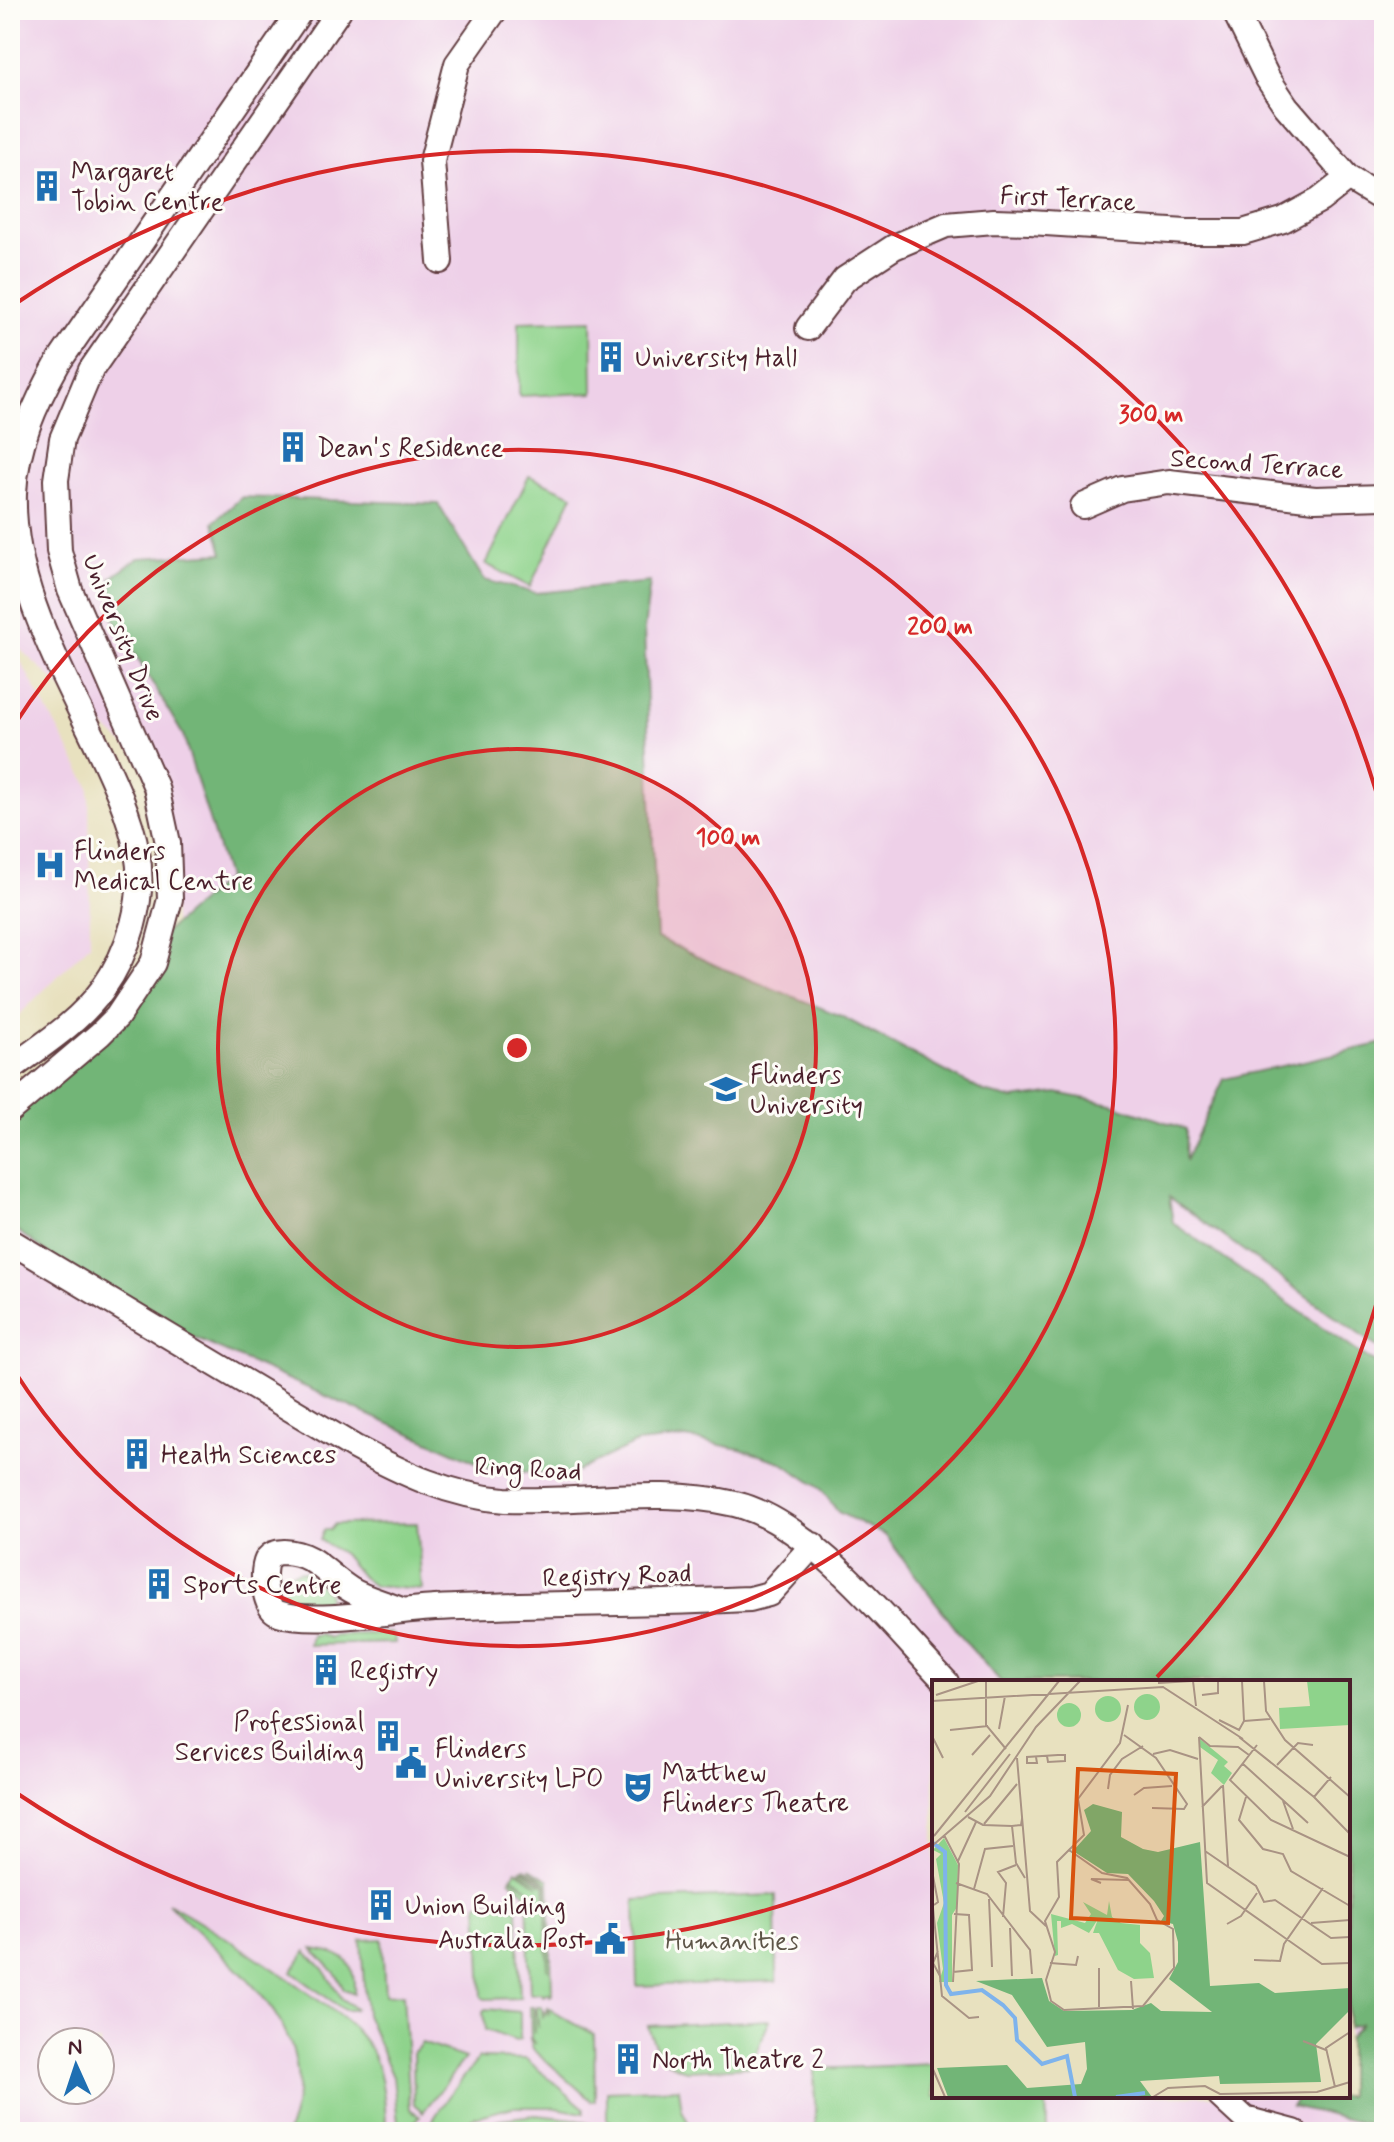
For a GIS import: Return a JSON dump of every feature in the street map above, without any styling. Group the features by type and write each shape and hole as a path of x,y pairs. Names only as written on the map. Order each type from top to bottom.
{"street":[{"path":"10,1069 82,1014 101,991 116,969 129,937 137,907 139,882 138,855 124,808 31,596 16,528 14,496 24,434 32,409 58,363 301,10"},
{"name":"University Drive","path":"10,1110 117,1017 153,963 170,899 168,843 156,787 70,590 59,551 56,480 62,439 91,370 339,10"},
{"path":"440,261 432,161 457,64 495,10"},
{"path":"1234,10 1268,79 1286,106 1348,178 1384,200"},
{"name":"First Terrace","path":"808,328 845,279 894,247 946,225 994,221 1040,222 1186,232 1243,232 1283,220 1320,200 1348,178"},
{"name":"Second Terrace","path":"1083,506 1122,489 1169,482 1315,499 1384,497"},
{"name":"Ring Road","path":"10,1241 354,1447 428,1482 479,1498 677,1497 724,1502 762,1514 813,1545 944,1680"},
{"name":"Registry Road","path":"401,1610 348,1588 326,1568 304,1555 274,1553 266,1563 267,1602 278,1613 323,1616 401,1610 750,1599 769,1594 813,1545"},
{"path":"1222,2098 1245,2119 1294,2132"}],"shaded area":[{"name":"Flinders University","path":"10,10 1384,10 1384,2132 10,2132 10,1135 177,968 166,783 10,640"},
{"name":"Flinders Medical Centre","path":"10,642 89,786 90,944 10,1024"}],"green space":[{"path":"592,320 593,393 519,396 519,322"},
{"path":"529,476 573,495 530,587 486,564"},
{"path":"242,497 438,504 484,580 536,593 650,582 644,630 657,938 841,1016 984,1092 1013,1099 1057,1093 1112,1104 1186,1129 1185,1161 1224,1079 1384,1043 1384,1352 1169,1197 1173,1223 1368,1359 1384,1367 1384,2128 1291,2106 1297,2098 1350,2098 1350,2036 1361,2023 1350,2027 1350,1680 999,1680 969,1646 885,1535 838,1512 821,1489 781,1462 740,1449 686,1438 637,1443 569,1475 494,1470 108,1300 10,1225 10,1110 100,1034 160,937 227,878 183,735 112,615 111,578 139,558 223,553 214,522"},
{"path":"417,1523 422,1590 374,1586 343,1554 320,1540 324,1530 330,1530 335,1524"},
{"path":"306,1572 329,1594 326,1600 304,1602 287,1595 282,1581 285,1575"},
{"path":"391,1633 395,1643 309,1645 311,1635 320,1634 328,1638 334,1635"},
{"path":"526,1868 545,1883 548,1970 547,1883 530,1868 549,1880 550,1996 549,1993 543,1996 542,1993 530,1994 527,1894 510,1880 511,1877 528,1888 512,1876 516,1870 539,1886 521,1869 543,1885"},
{"name":"Humanities","path":"776,1895 777,1981 637,1986 635,1900"},
{"path":"484,1901 517,1908 520,1998 482,1997 478,1904"},
{"path":"168,1903 276,1971 358,2033 370,2049 378,2068 386,2132 287,2132 297,2095 296,2061 285,2030 267,2002 244,1976"},
{"path":"382,1939 385,1995 403,1994 410,2109 420,2116 407,2132 399,2132 393,2077 366,2015 361,1940"},
{"path":"313,1949 333,1953 346,1961 353,1974 354,1994 344,1990 336,1974"},
{"path":"306,1951 323,1969 343,2000 355,2008 353,2010 344,2010 292,1972"},
{"path":"530,2007 533,2007 534,2033 534,2009 538,2028 537,2007 542,2007 543,2019 543,2009 546,2015 548,2007 550,2016 552,2009 594,2034 595,2100 592,2101 533,2049 530,2039 536,2044 531,2039"},
{"path":"483,2011 520,2012 520,2039 516,2041 485,2030"},
{"path":"770,2020 749,2067 679,2068 661,2054 648,2026"},
{"path":"422,2043 465,2058 423,2112 414,2104 413,2053"},
{"path":"479,2058 526,2059 584,2108 584,2113 550,2107 513,2107 475,2117 445,2132 425,2132"},
{"path":"932,2064 932,2098 1046,2098 1047,2132 816,2132 814,2069"},
{"path":"679,2088 682,2110 693,2132 633,2132 607,2120 607,2091"},
{"path":"536,2115 574,2119 614,2132 466,2132 501,2119"}],"place":[{"name":"Margaret Tobin Centre","path":"47,186"},
{"name":"University Hall","path":"611,357"},
{"name":"Dean's Residence","path":"293,447"},
{"name":"Flinders Medical Centre","path":"50,865"},
{"name":"Flinders University","path":"726,1089"},
{"name":"Health Sciences","path":"137,1454"},
{"name":"Sports Centre","path":"159,1584"},
{"name":"Registry","path":"326,1670"},
{"name":"Professional Services Building","path":"388,1736"},
{"name":"Flinders University LPO","path":"411,1763"},
{"name":"Matthew Flinders Theatre","path":"638,1787"},
{"name":"Union Building","path":"381,1905"},
{"name":"Australia Post","path":"610,1939"},
{"name":"North Theatre 2","path":"628,2059"}]}
